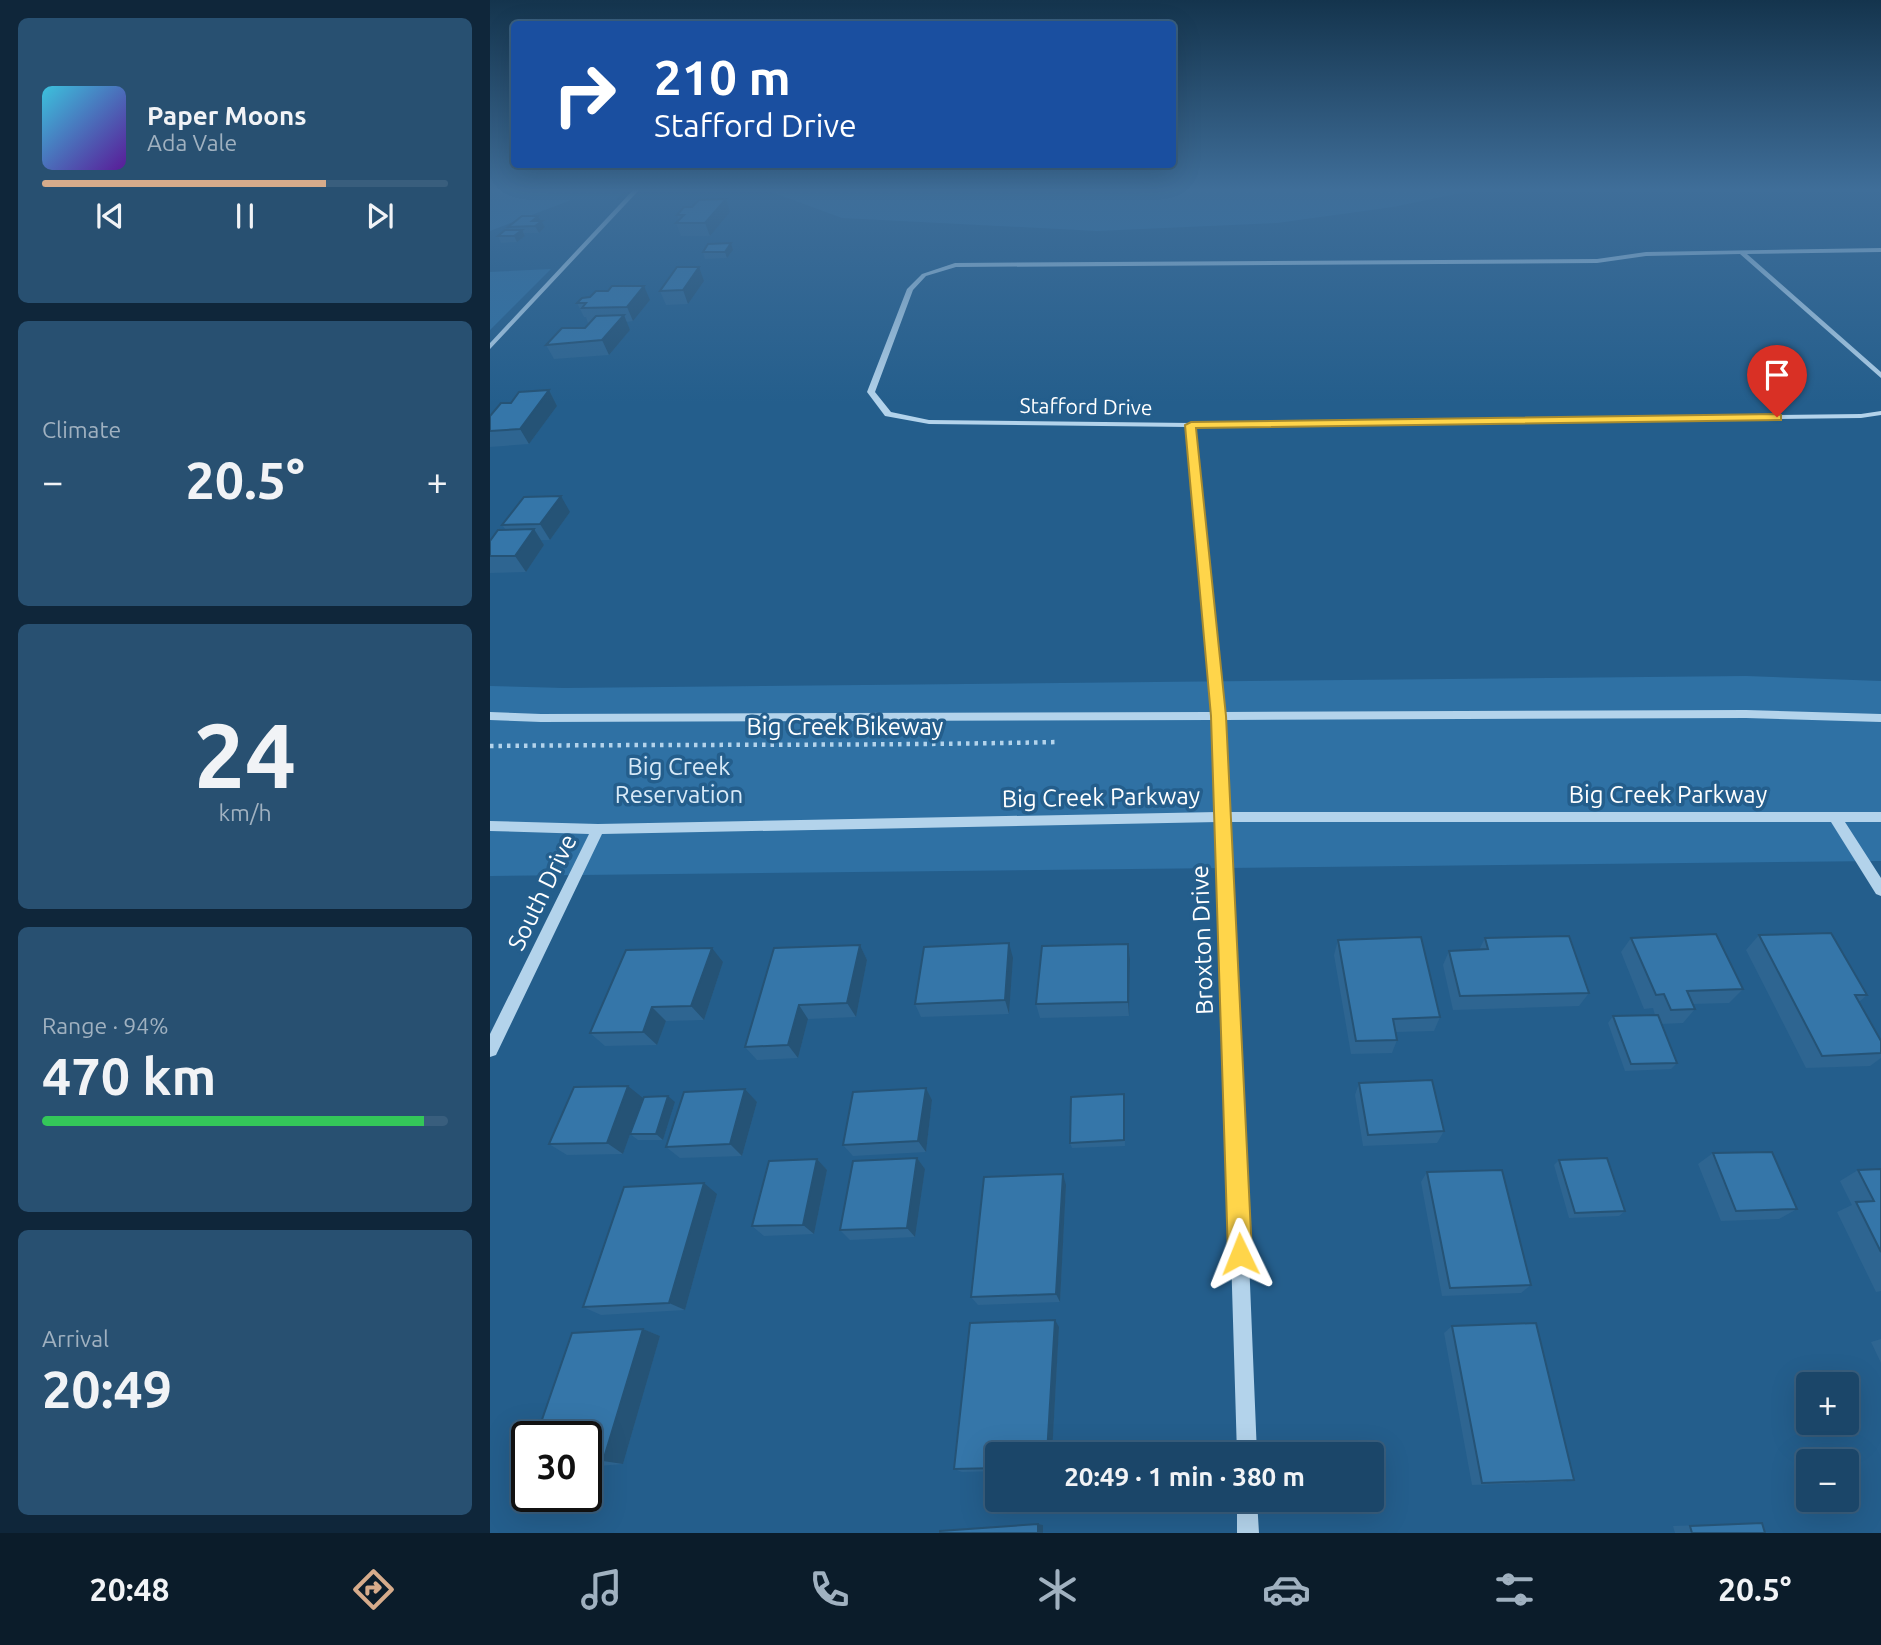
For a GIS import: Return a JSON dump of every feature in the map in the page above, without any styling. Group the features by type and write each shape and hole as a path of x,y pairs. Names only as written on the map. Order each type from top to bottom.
{"street":[{"path":"490,347 570,261"},
{"name":"Stafford Drive","path":"1600,261 955,265 924,275 909,289 871,392 888,414 929,422 1191,425 1861,416 1881,413"},
{"path":"1751,261 1881,376"},
{"name":"Broxton Drive","path":"1191,425 1218,716 1224,817 1247,1442"},
{"path":"490,716 1746,714 1881,718"},
{"name":"Big Creek Parkway","path":"490,827 598,829 1224,817 1881,817"},
{"path":"1835,817 1881,890"},
{"name":"South Drive","path":"490,1051 598,829"},
{"path":"1247,1512 1248,1533"}],"path":[{"name":"Big Creek Bikeway","path":"490,746 724,743 853,746 1063,742"}],"green space":[{"path":"551,269 490,330 490,272"},
{"name":"Big Creek Reservation","path":"1746,676 1881,681 1881,861 490,876 490,686 564,688"}],"building":[{"path":"677,267 699,267 683,290 660,291"},
{"path":"612,286 644,286 627,307 582,308 586,303 577,303 596,291 608,291"},
{"path":"624,315 602,340 546,345 562,328 585,328 596,316"},
{"path":"549,390 520,429 490,431 490,416 501,403 511,403 519,392"},
{"path":"561,496 540,524 502,525 524,497"},
{"path":"534,529 515,556 490,556 490,541 498,530"},
{"path":"1831,933 1867,995 1855,995 1881,1041 1881,1053 1822,1056 1759,935"},
{"path":"1716,934 1743,989 1687,991 1695,1009 1671,1010 1664,994 1656,995 1631,938"},
{"path":"1569,936 1589,993 1460,996 1449,951 1488,949 1485,938"},
{"path":"1421,937 1440,1017 1393,1019 1397,1040 1356,1041 1338,940"},
{"path":"1009,943 1005,1000 915,1004 924,947"},
{"path":"1128,944 1128,1002 1036,1004 1042,946"},
{"path":"860,945 847,1003 799,1005 788,1045 745,1047 774,948"},
{"path":"712,948 691,1006 652,1007 643,1032 590,1033 626,950"},
{"path":"1658,1015 1677,1063 1631,1064 1613,1016"},
{"path":"1432,1080 1444,1131 1368,1135 1359,1083"},
{"path":"628,1086 607,1143 549,1144 574,1087"},
{"path":"926,1088 918,1141 843,1145 853,1092"},
{"path":"745,1089 730,1144 666,1147 684,1092"},
{"path":"1124,1094 1124,1140 1070,1143 1071,1097"},
{"path":"668,1096 656,1134 630,1134 644,1097"},
{"path":"1772,1152 1797,1209 1736,1211 1713,1153"},
{"path":"917,1158 907,1228 840,1230 853,1161"},
{"path":"1607,1158 1625,1211 1575,1213 1559,1160"},
{"path":"817,1159 803,1225 752,1226 769,1161"},
{"path":"1881,1169 1881,1252 1856,1202 1874,1201 1858,1170"},
{"path":"1502,1170 1531,1285 1450,1288 1427,1172"},
{"path":"1063,1174 1056,1294 971,1297 984,1177"},
{"path":"704,1183 669,1303 583,1307 624,1187"},
{"path":"1055,1320 1048,1442 985,1442 985,1468 954,1469 970,1323"},
{"path":"1536,1323 1574,1480 1482,1483 1452,1326"},
{"path":"643,1329 603,1461 602,1421 542,1421 572,1333"},
{"path":"1762,1523 1765,1533 1692,1533 1690,1526"},
{"path":"1038,1524 1038,1533 940,1533 940,1531"}],"route":[{"path":"1240,1254 1224,817 1218,716 1191,425 1777,417"}]}
